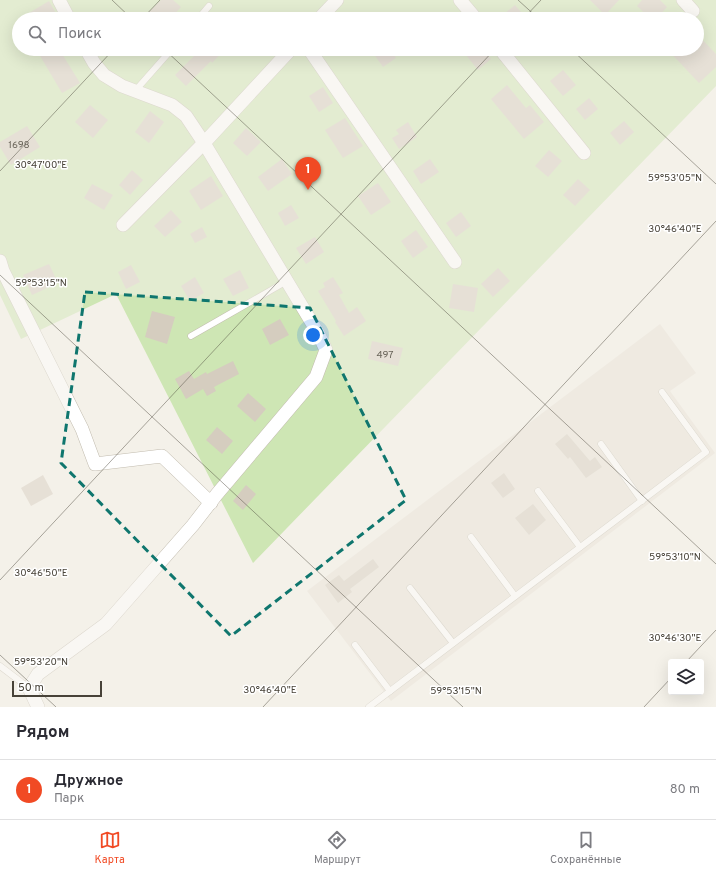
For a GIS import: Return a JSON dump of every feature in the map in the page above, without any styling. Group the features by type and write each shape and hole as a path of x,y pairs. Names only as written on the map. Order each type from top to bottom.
{"street":[{"path":"59,0 65,12"},
{"path":"326,12 337,0"},
{"path":"460,0 470,12"},
{"path":"683,0 693,11"},
{"path":"38,707 29,688 38,674 106,624 194,524 316,377 326,350 318,333 287,281 204,143 186,116 172,105 122,86 104,75 90,56"},
{"path":"123,225 204,143 285,56"},
{"path":"314,56 455,262"},
{"path":"506,56 584,153"},
{"path":"0,261 3,271 82,429 96,464 162,456 211,503"}],"lane":[{"path":"204,12 209,6"},
{"path":"135,91 166,56"},
{"path":"191,336 287,281"},
{"path":"369,707 706,452 662,392"},
{"path":"601,444 642,501"},
{"path":"538,491 580,547"},
{"path":"471,537 516,596"},
{"path":"410,588 453,643"},
{"path":"355,645 390,691"},
{"path":"0,666 29,688"}],"highlighted area":[{"path":"85,292 310,308 406,500 231,636 61,463"}],"shaded area":[{"path":"660,324 696,373 670,391 715,453 391,701 307,591"}],"green space":[{"path":"0,0 716,0 716,86 253,563 116,294 21,339 0,295"}],"building":[{"path":"161,0 173,0 181,7 176,12 149,12"},
{"path":"590,0 619,0 608,12 602,12"},
{"path":"642,0 660,0 667,7 662,12 643,12 637,6"},
{"path":"49,1 55,12 31,12"},
{"path":"515,5 521,12 506,12"},
{"path":"704,41 716,54 716,67 699,83 674,56 704,56"},
{"path":"40,56 63,56 80,83 62,93"},
{"path":"194,56 218,56 212,63 211,61 186,86 175,75"},
{"path":"375,56 395,56 396,58 383,67"},
{"path":"467,56 489,56 491,59 478,70"},
{"path":"563,70 576,85 563,96 550,81"},
{"path":"507,85 526,108 530,105 544,122 524,139 491,99"},
{"path":"323,87 333,103 319,112 309,96"},
{"path":"589,98 598,109 585,120 576,109"},
{"path":"90,105 108,120 93,138 75,122"},
{"path":"150,111 164,122 149,143 135,132"},
{"path":"345,118 363,146 343,158 325,130"},
{"path":"624,121 634,132 620,145 610,133"},
{"path":"408,122 417,137 399,149 392,138 399,134 396,130"},
{"path":"27,126 40,147 11,165 0,147 0,142"},
{"path":"246,128 261,142 247,156 233,143"},
{"path":"549,150 562,161 548,177 535,166"},
{"path":"282,159 292,174 268,191 258,177"},
{"path":"430,159 439,172 421,184 413,171"},
{"path":"132,170 143,180 130,195 119,185"},
{"path":"211,176 223,196 201,210 189,191"},
{"path":"578,179 590,190 575,206 563,195"},
{"path":"378,183 391,202 371,215 358,196"},
{"path":"92,184 113,195 104,210 84,198"},
{"path":"291,205 299,218 285,226 278,213"},
{"path":"171,210 182,222 165,237 154,226"},
{"path":"461,212 471,226 456,237 446,223"},
{"path":"202,227 207,237 195,243 190,234"},
{"path":"416,230 428,247 413,258 401,241"},
{"path":"315,237 324,252 306,264 296,248"},
{"path":"49,264 58,283 32,295 23,275"},
{"path":"131,265 140,282 126,289 118,272"},
{"path":"498,268 510,281 493,297 481,284"},
{"path":"240,270 249,288 233,296 223,279"},
{"path":"195,277 204,293 190,301 181,286"},
{"path":"333,277 343,293 339,295 349,313 357,307 366,321 344,336 318,291 325,287 323,283"},
{"path":"453,284 478,288 474,312 449,308"},
{"path":"152,311 175,317 167,344 145,337"},
{"path":"280,319 289,335 270,345 262,329"},
{"path":"372,341 403,348 398,366 368,359"},
{"path":"233,361 239,374 214,387 216,391 207,396 203,389 186,399 175,379 189,371 194,379 206,372 207,374"},
{"path":"248,393 266,409 255,422 237,406"},
{"path":"217,427 233,441 222,454 206,440"},
{"path":"567,434 590,461 595,457 602,467 586,478 570,457 568,459 555,444"},
{"path":"504,473 515,489 503,498 491,483"},
{"path":"43,475 53,494 31,506 21,488"},
{"path":"246,485 256,494 243,510 233,501"},
{"path":"533,504 546,520 529,535 515,518"},
{"path":"373,559 379,567 350,589 352,592 338,603 325,585 339,575 344,581"}],"place":[{"name":"Дружное","path":"308,190"}]}
